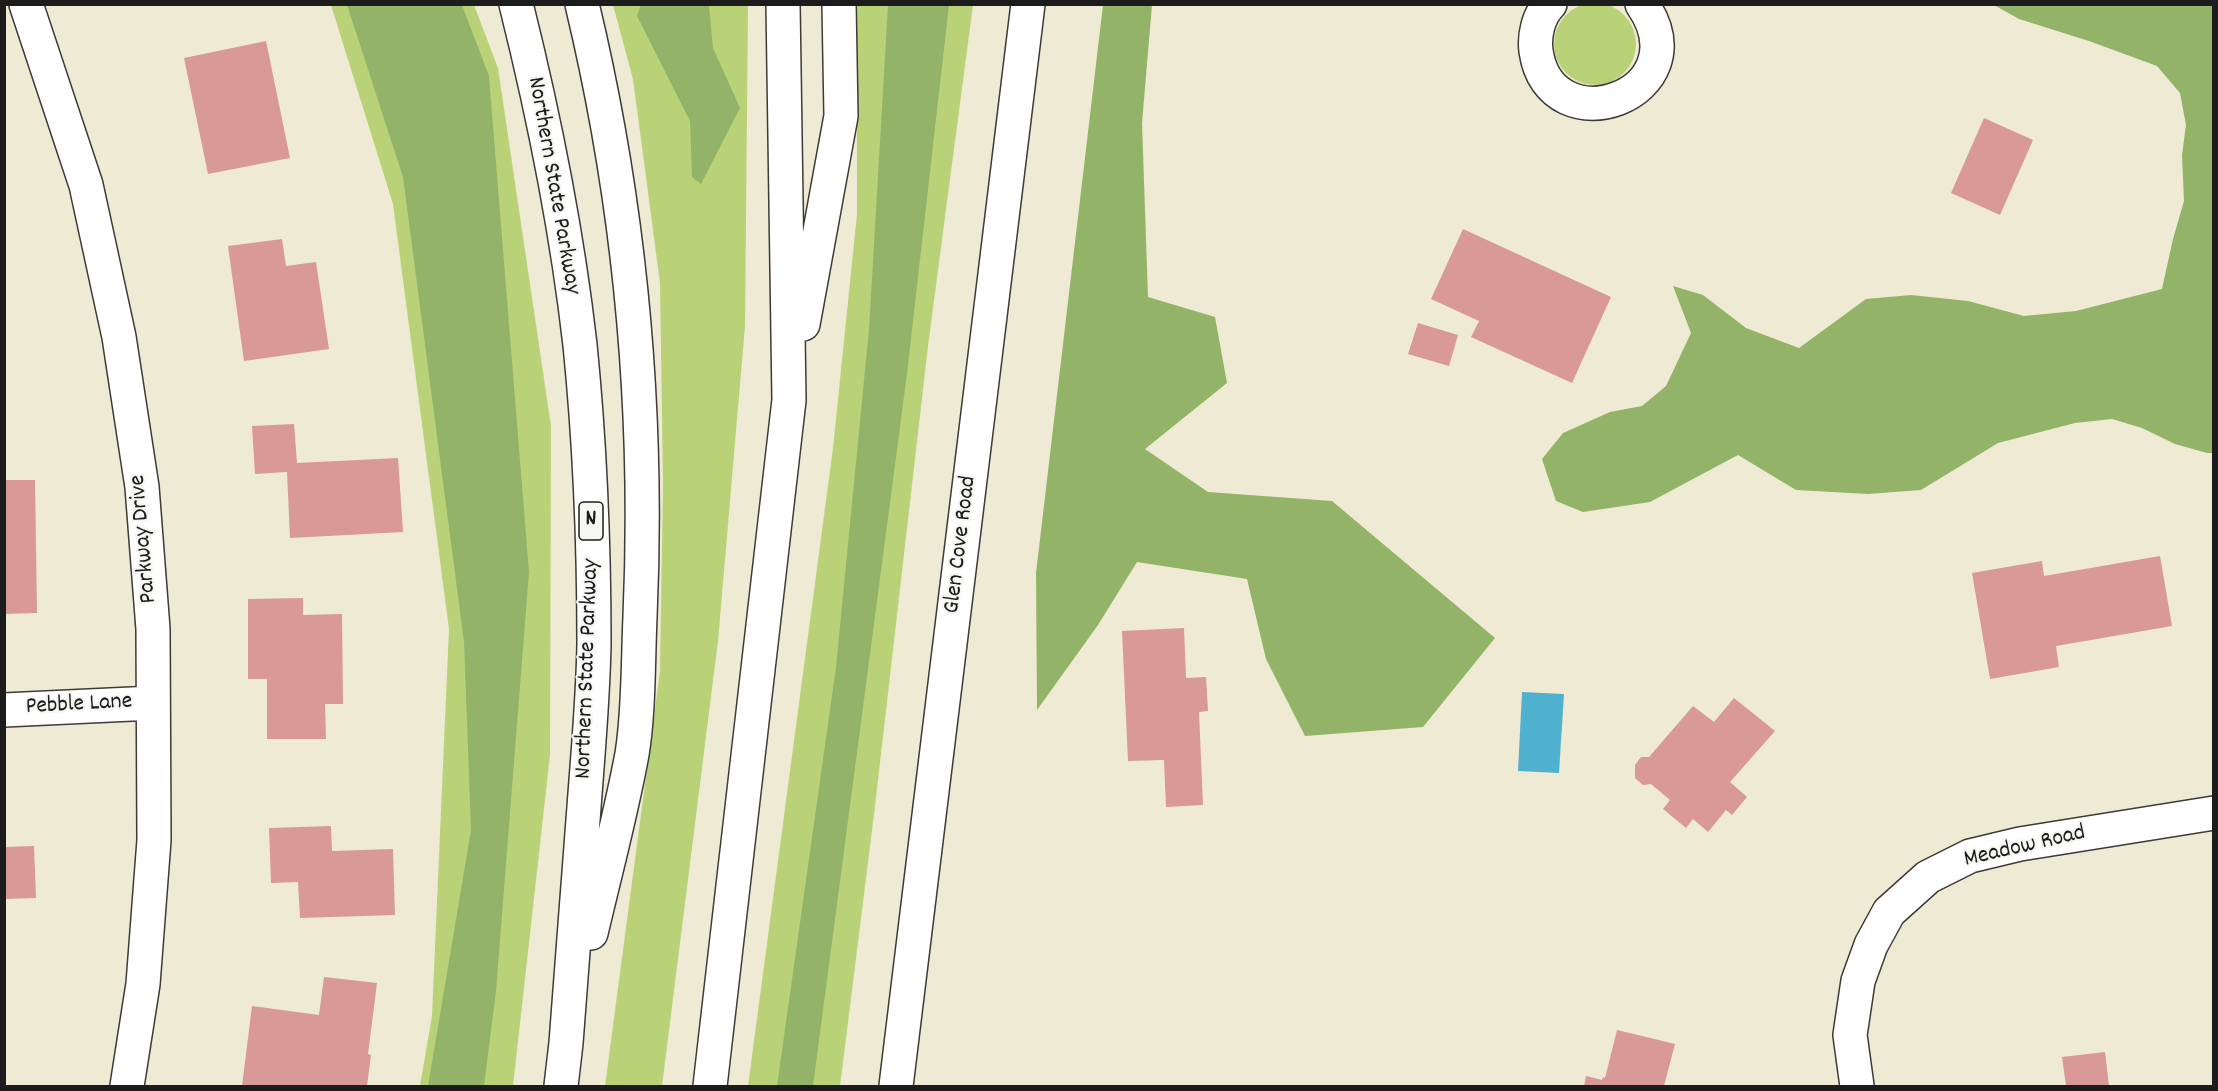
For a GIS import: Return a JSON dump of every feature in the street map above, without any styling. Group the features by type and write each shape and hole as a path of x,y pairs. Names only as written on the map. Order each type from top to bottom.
{"main road":[{"name":"Parkway Drive","path":"26,4 86,185 119,337 142,487 153,629 154,840 143,984 127,1086"},
{"name":"Northern State Parkway","path":"516,4 550,159 580,345 593,553 594,648 588,751 561,1086"},
{"path":"566,1043 632,752 642,588 642,508 636,349 618,188 582,4"},
{"path":"783,4 789,400"},
{"path":"710,1086 789,400 841,116 839,4"},
{"name":"Glen Cove Road","path":"896,1086 1028,4"},
{"path":"1550,4 1538,24 1535,43 1538,61 1545,78 1558,91 1573,100 1590,104 1607,103 1623,98 1639,87 1650,72 1656,54 1656,35 1651,18 1642,4"},
{"name":"Pebble Lane","path":"4,710 153,703"},
{"name":"Meadow Road","path":"1857,1086 1850,1035 1858,981 1871,945 1889,912 1928,877 1970,856 2020,844 2214,813"}],"green space":[{"path":"1595,3 1611,6 1624,15 1633,28 1636,44 1633,60 1624,73 1611,82 1595,85 1579,82 1566,73 1557,60 1554,44 1557,28 1566,15 1579,6"},
{"path":"641,4 709,5 713,48 740,108 701,184 692,177 690,121 637,16"},
{"path":"331,5 474,5 498,68 551,426 550,755 513,1086 420,1086 432,1016 449,629 393,204"},
{"path":"347,5 462,5 489,76 529,572 496,991 484,1086 428,1086 471,830 464,642 403,177"},
{"path":"613,5 748,5 745,326 718,641 662,1086 605,1086 660,671 663,483 660,283 633,79"},
{"path":"857,5 973,5 928,346 840,1086 748,1086 833,448 857,214"},
{"path":"888,5 949,5 907,374 813,1086 777,1086 836,667 869,329"},
{"path":"1103,5 1152,5 1142,123 1148,297 1215,317 1227,383 1145,449 1208,492 1332,501 1495,638 1423,727 1305,736 1266,659 1247,579 1137,562 1098,625 1037,710 1036,573"},
{"path":"1994,5 2213,5 2213,453 2175,444 2142,428 2112,419 2075,423 1998,443 1921,490 1868,494 1796,490 1738,455 1650,502 1583,512 1556,501 1542,459 1563,433 1610,412 1642,406 1666,386 1691,333 1673,286 1703,295 1746,328 1799,348 1866,299 1911,295 1968,301 2024,316 2076,311 2162,289 2184,201 2182,155 2186,125 2180,93 2157,66 2019,19"}],"water":[{"path":"1522,692 1564,694 1559,773 1518,771"}],"building":[{"path":"266,41 290,158 208,174 184,58"},
{"path":"1984,118 2033,140 2000,215 1951,193"},
{"path":"1463,229 1611,297 1572,383 1471,337 1479,321 1431,299"},
{"path":"282,239 286,266 316,262 329,349 244,361 228,246"},
{"path":"1418,323 1458,335 1449,366 1408,354"},
{"path":"294,424 297,463 398,458 403,532 290,538 287,472 255,474 252,426"},
{"path":"4,480 35,480 37,613 4,614"},
{"path":"2160,556 2172,626 2056,646 2059,667 1990,679 1972,573 2042,561 2044,576"},
{"path":"303,598 303,615 342,614 343,704 325,704 326,739 267,739 267,679 248,679 248,599"},
{"path":"1184,628 1186,678 1206,677 1208,711 1199,712 1203,805 1166,807 1164,760 1128,761 1122,631"},
{"path":"1734,698 1775,731 1730,782 1747,797 1732,815 1726,810 1708,832 1693,819 1686,828 1663,809 1670,800 1651,784 1643,785 1635,778 1635,765 1641,757 1649,757 1693,706 1714,722"},
{"path":"331,826 332,851 393,849 395,915 300,918 298,882 271,883 269,828"},
{"path":"34,846 36,898 4,899 4,847"},
{"path":"324,977 377,983 368,1054 371,1055 367,1086 242,1086 252,1006 319,1015"},
{"path":"1617,1030 1675,1044 1664,1086 1584,1086 1586,1076 1602,1080 1603,1077 1605,1078"},
{"path":"2105,1052 2109,1086 2066,1086 2062,1057"}]}
